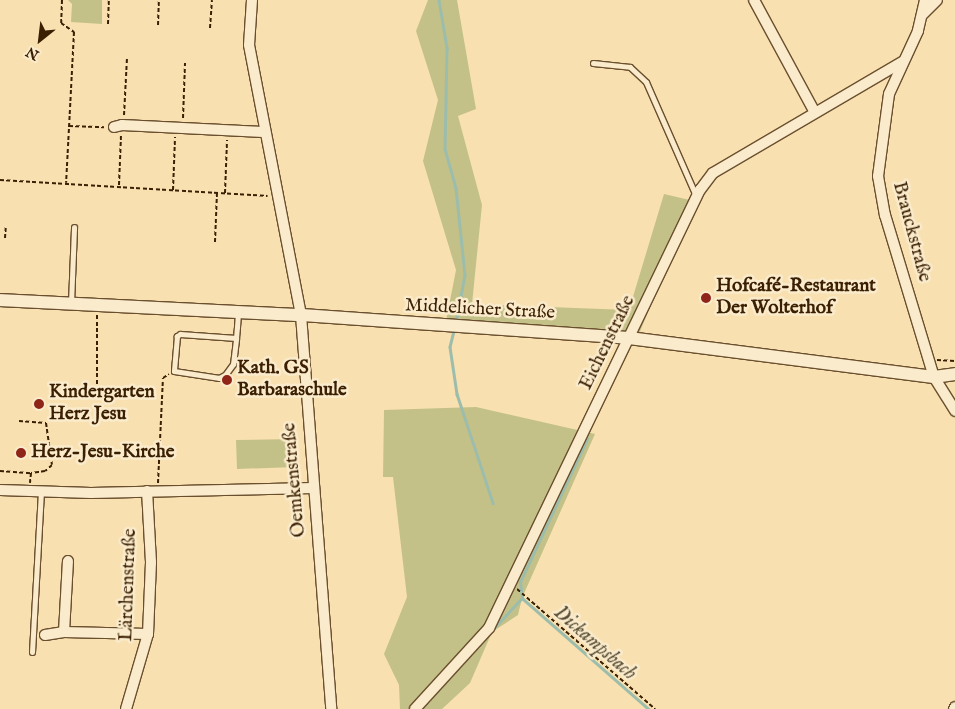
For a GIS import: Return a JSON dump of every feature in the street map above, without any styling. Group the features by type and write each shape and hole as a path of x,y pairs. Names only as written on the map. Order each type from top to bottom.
{"street":[{"name":"Oemkenstraße","path":"252,0 249,45 263,132 301,315 313,488 332,709"},
{"path":"754,0 815,113"},
{"name":"Brauckstraße","path":"925,0 922,15 889,94 878,176 885,215 934,376 955,411"},
{"path":"922,15 937,0"},
{"name":"Eichenstraße","path":"415,709 489,628 512,585 697,196 712,173 902,62"},
{"path":"120,126 263,132"},
{"name":"Middelicher Straße","path":"0,300 301,315 629,338 934,376 955,374"},
{"path":"0,490 41,492 313,488"},
{"name":"Lärchenstraße","path":"126,709 148,634 153,491"},
{"path":"64,632 68,561"},
{"path":"45,635 64,632 148,634"}],"lane":[{"path":"593,63 630,67 646,82 697,196"},
{"path":"71,304 74,227"},
{"path":"236,338 180,334 177,336 174,371 219,378 225,375 233,364 236,338 238,312"},
{"path":"32,652 41,492"}],"path":[{"path":"62,0 61,23 74,32 66,183"},
{"path":"108,24 109,0"},
{"path":"158,25 159,0"},
{"path":"210,28 212,0"},
{"path":"119,186 120,126 126,58"},
{"path":"173,190 185,63"},
{"path":"69,126 120,126"},
{"path":"225,192 228,130"},
{"path":"0,180 276,196"},
{"path":"215,242 217,192"},
{"path":"5,238 6,225"},
{"path":"96,305 97,385"},
{"path":"153,491 163,378 174,371"},
{"path":"0,471 31,473 45,471 52,465 46,423 19,421"},
{"path":"30,492 31,473"},
{"path":"512,585 655,709"}],"shaded area":[{"path":"68,0 102,0 102,24 71,22 72,4"},
{"path":"428,0 457,0 476,109 458,116 482,205 472,304 629,310 664,194 694,201 639,334 445,326 456,270 423,161 438,100 416,31"},
{"path":"476,407 595,434 522,598 518,615 492,632 470,683 442,709 400,709 399,685 384,654 407,597 393,477 383,477 384,410"},
{"path":"295,439 296,467 237,469 236,440"}],"waterway":[{"path":"439,0 447,48 445,149 456,188 465,275 456,323"},
{"path":"454,331 450,347 457,394 493,503"},
{"path":"494,628 522,598 520,582 587,439"},
{"name":"Dickampsbach","path":"522,598 649,709"}],"place":[{"name":"Hofcafé-Restaurant Der Wolterhof","path":"706,298"},
{"name":"Kath. GS Barbaraschule","path":"227,380"},
{"name":"Kindergarten Herz Jesu","path":"39,404"},
{"name":"Herz-Jesu-Kirche","path":"21,453"}]}
